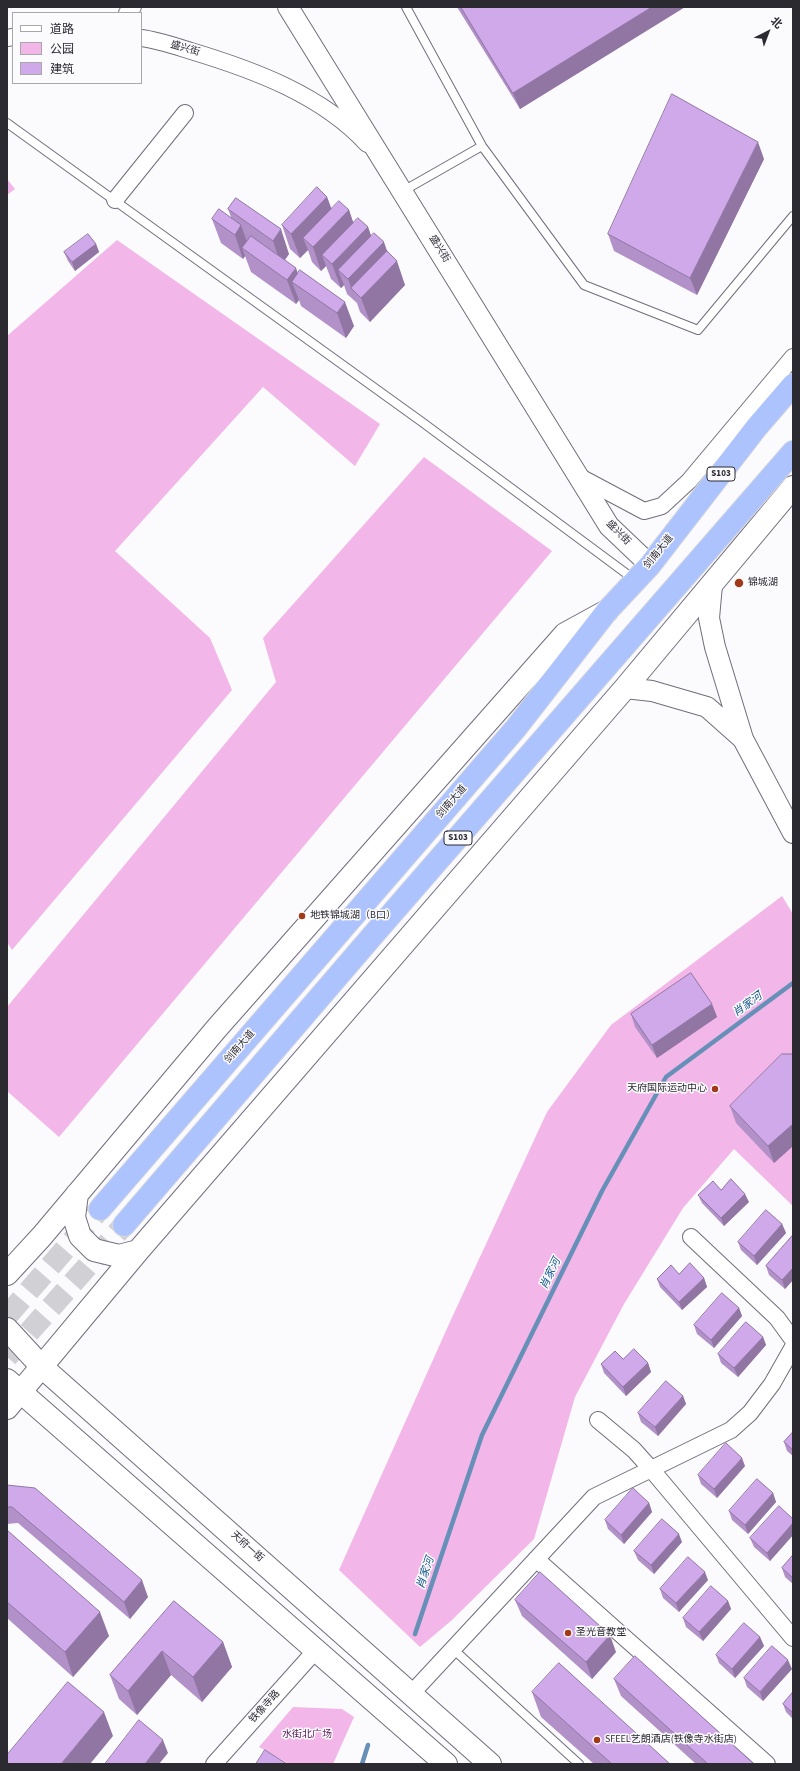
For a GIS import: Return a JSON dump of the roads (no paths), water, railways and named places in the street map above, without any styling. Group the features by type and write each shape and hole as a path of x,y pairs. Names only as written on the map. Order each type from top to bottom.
{"highway":[{"name":"剑南大道","path":"100,1209 516,728 608,611 650,565 756,428 793,385"},
{"name":"S103","path":"124,1225 374,934 622,651 793,452"}],"main road":[{"path":"446,1764 316,1650 12,1394 42,1367 138,1251 624,688 793,487"},
{"path":"7,1274 77,1194 216,1028 565,634 608,611"},
{"path":"77,1194 74,1217 80,1236 94,1250 119,1256 138,1251"},
{"name":"天府一街","path":"7,1329 42,1367 490,1764"}],"street":[{"path":"288,7 386,164"},
{"name":"盛兴街","path":"142,38 219,59 267,78 305,97 337,116 360,136 386,164 609,526 650,565"},
{"path":"115,200 185,113"},
{"path":"580,477 644,511 662,506 689,481 793,357"},
{"path":"712,585 709,618 743,740 793,834"},
{"path":"624,688 652,691 707,707 743,740"},
{"path":"691,1237 777,1318 793,1340"},
{"path":"411,1694 594,1497 731,1430 750,1413 772,1384 793,1347"},
{"path":"598,1420 634,1450 651,1469 793,1638"},
{"path":"536,1559 767,1764"},
{"name":"铁像寺路","path":"214,1764 316,1650"}],"lane":[{"path":"406,7 482,146 584,285 698,330 793,216"},
{"path":"7,122 422,422 635,580"},
{"path":"403,191 482,146"},
{"path":"453,1648 579,1764"}],"waterway":[{"name":"肖家河","path":"415,1634 482,1435 602,1191 666,1077 793,983"},
{"name":"肖家河","path":"362,1764 368,1745"}],"tunnel":[{"path":"7,1316 100,1209"},
{"path":"7,1357 124,1225"}],"place":[{"name":"锦城湖","path":"739,583"},
{"name":"地铁锦城湖（B口）","path":"302,916"},
{"name":"天府国际运动中心","path":"715,1089"},
{"name":"圣光音教堂","path":"568,1633"},
{"name":"SFEEL艺朗酒店(铁像寺水街店)","path":"597,1740"}],"park label":[{"name":"水街北广场","path":"307,1735"}]}
